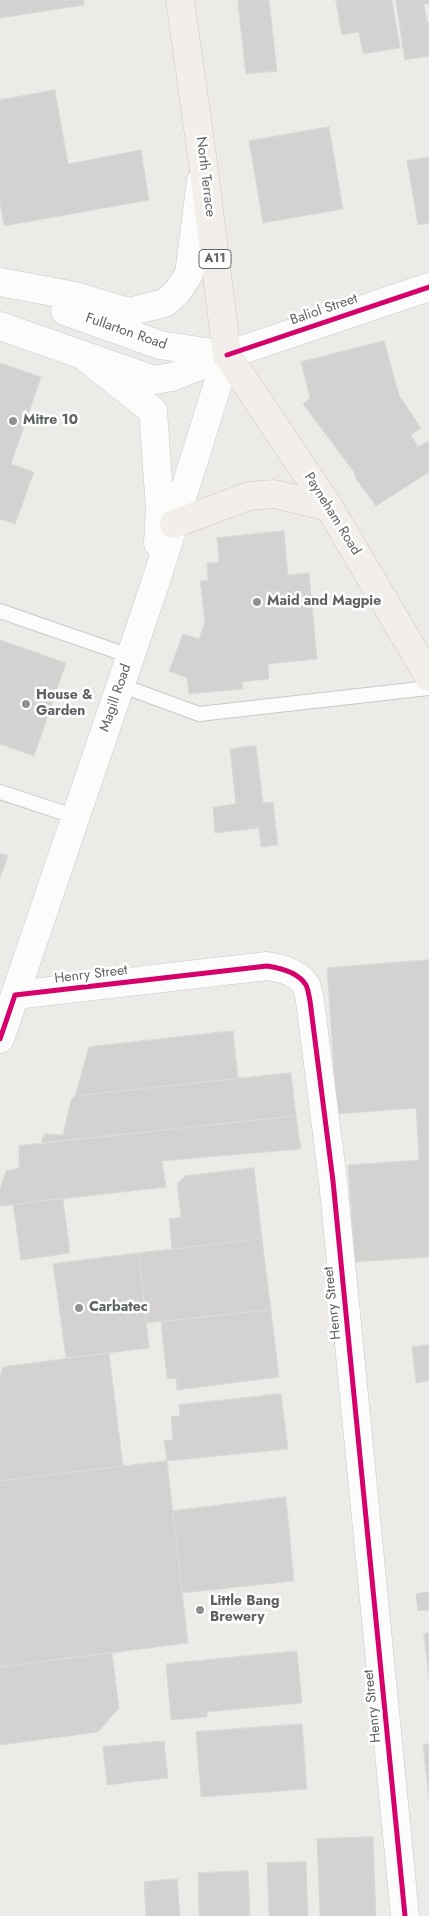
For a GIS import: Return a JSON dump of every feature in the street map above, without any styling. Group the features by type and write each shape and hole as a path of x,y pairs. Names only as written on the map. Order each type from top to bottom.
{"main road":[{"name":"North Terrace","path":"180,0 203,163 226,355"},
{"path":"0,282 75,296 128,312 165,303 178,291 189,274 203,163"},
{"name":"Fullarton Road","path":"0,287 160,346 226,355"},
{"name":"Baliol Street","path":"226,355 429,288"},
{"path":"0,326 154,380 172,377 226,355"},
{"path":"81,354 153,411 160,509 154,584"},
{"name":"Payneham Road","path":"226,355 329,507 429,677"},
{"name":"Magill Road","path":"0,1039 174,524 226,355"},
{"path":"174,524 249,496 274,494 329,507"},
{"name":"Henry Street","path":"15,995 267,966 284,968 306,985 310,1001 333,1181 405,1916"}],"lane":[{"path":"0,611 130,656"},
{"path":"120,685 199,714 429,688"},
{"path":"0,792 76,817"}],"building":[{"path":"0,0 84,0 84,5 0,18"},
{"path":"238,0 269,0 277,71 246,74"},
{"path":"336,0 392,0 400,48 363,54 359,32 342,35"},
{"path":"396,0 429,0 429,4 424,4 427,22 429,22 429,56 405,60"},
{"path":"55,90 68,164 141,150 149,200 4,226 0,202 0,100"},
{"path":"329,127 343,209 263,223 249,141"},
{"path":"429,157 429,223 418,225 407,161"},
{"path":"384,341 399,395 421,428 411,435 418,447 429,441 429,472 376,506 356,479 354,472 303,404 310,398 301,362"},
{"name":"Mitre 10","path":"0,363 41,377 11,464 34,472 15,524 0,519"},
{"name":"Maid and Magpie","path":"284,531 288,575 309,573 317,659 268,664 269,679 242,682 243,689 189,694 187,678 169,671 183,634 199,639 205,622 200,581 208,580 207,563 219,562 217,538"},
{"name":"House & Garden","path":"0,640 66,663 34,756 0,744"},
{"path":"256,746 263,803 273,802 278,845 261,847 259,828 215,833 213,807 236,804 230,749"},
{"path":"0,853 8,856 0,878"},
{"path":"429,960 429,1257 355,1262 348,1165 419,1160 416,1108 337,1114 327,968"},
{"path":"233,1031 238,1078 75,1096 89,1047"},
{"path":"291,1073 296,1116 41,1143 44,1134 63,1135 71,1100 75,1096"},
{"path":"296,1116 301,1149 162,1161 166,1187 0,1206 0,1189 6,1171 19,1168 19,1146"},
{"path":"254,1168 262,1239 172,1249 169,1219 181,1217 177,1184 185,1176"},
{"path":"63,1198 70,1253 21,1260 13,1205"},
{"path":"262,1239 271,1310 146,1323 139,1253"},
{"path":"139,1253 149,1348 66,1358 53,1264"},
{"path":"271,1310 279,1377 177,1390 176,1378 167,1379 161,1322"},
{"path":"429,1345 429,1381 416,1383 412,1347"},
{"path":"109,1353 123,1466 0,1481 0,1376 3,1367"},
{"path":"281,1394 288,1449 167,1461 164,1440 173,1440 171,1417 180,1416 179,1405"},
{"path":"167,1461 188,1643 0,1667 0,1481"},
{"path":"286,1497 294,1581 182,1593 173,1511"},
{"path":"429,1592 429,1610 418,1611 416,1594"},
{"path":"424,1633 429,1633 429,1679"},
{"path":"297,1651 302,1703 207,1712 207,1717 171,1720 166,1664"},
{"path":"112,1653 119,1708 98,1732 0,1745 0,1667"},
{"path":"302,1724 307,1789 201,1797 196,1732"},
{"path":"164,1741 168,1778 107,1785 103,1747"},
{"path":"429,1744 429,1799 423,1745"},
{"path":"373,1837 376,1916 320,1916 317,1839"},
{"path":"306,1862 308,1916 269,1916 267,1863"},
{"path":"248,1871 250,1916 199,1916 198,1873"},
{"path":"177,1879 180,1916 146,1916 144,1882"}],"cycle path":[{"path":"227,355 429,287"},
{"path":"0,1039 15,995 267,966 283,969 294,974 306,985 310,1001 333,1181 405,1916"}],"place":[{"name":"Mitre 10","path":"13,421"},
{"name":"Maid and Magpie","path":"257,602"},
{"name":"House & Garden","path":"26,704"},
{"name":"Carbatec","path":"79,1308"},
{"name":"Little Bang Brewery","path":"200,1610"}]}
